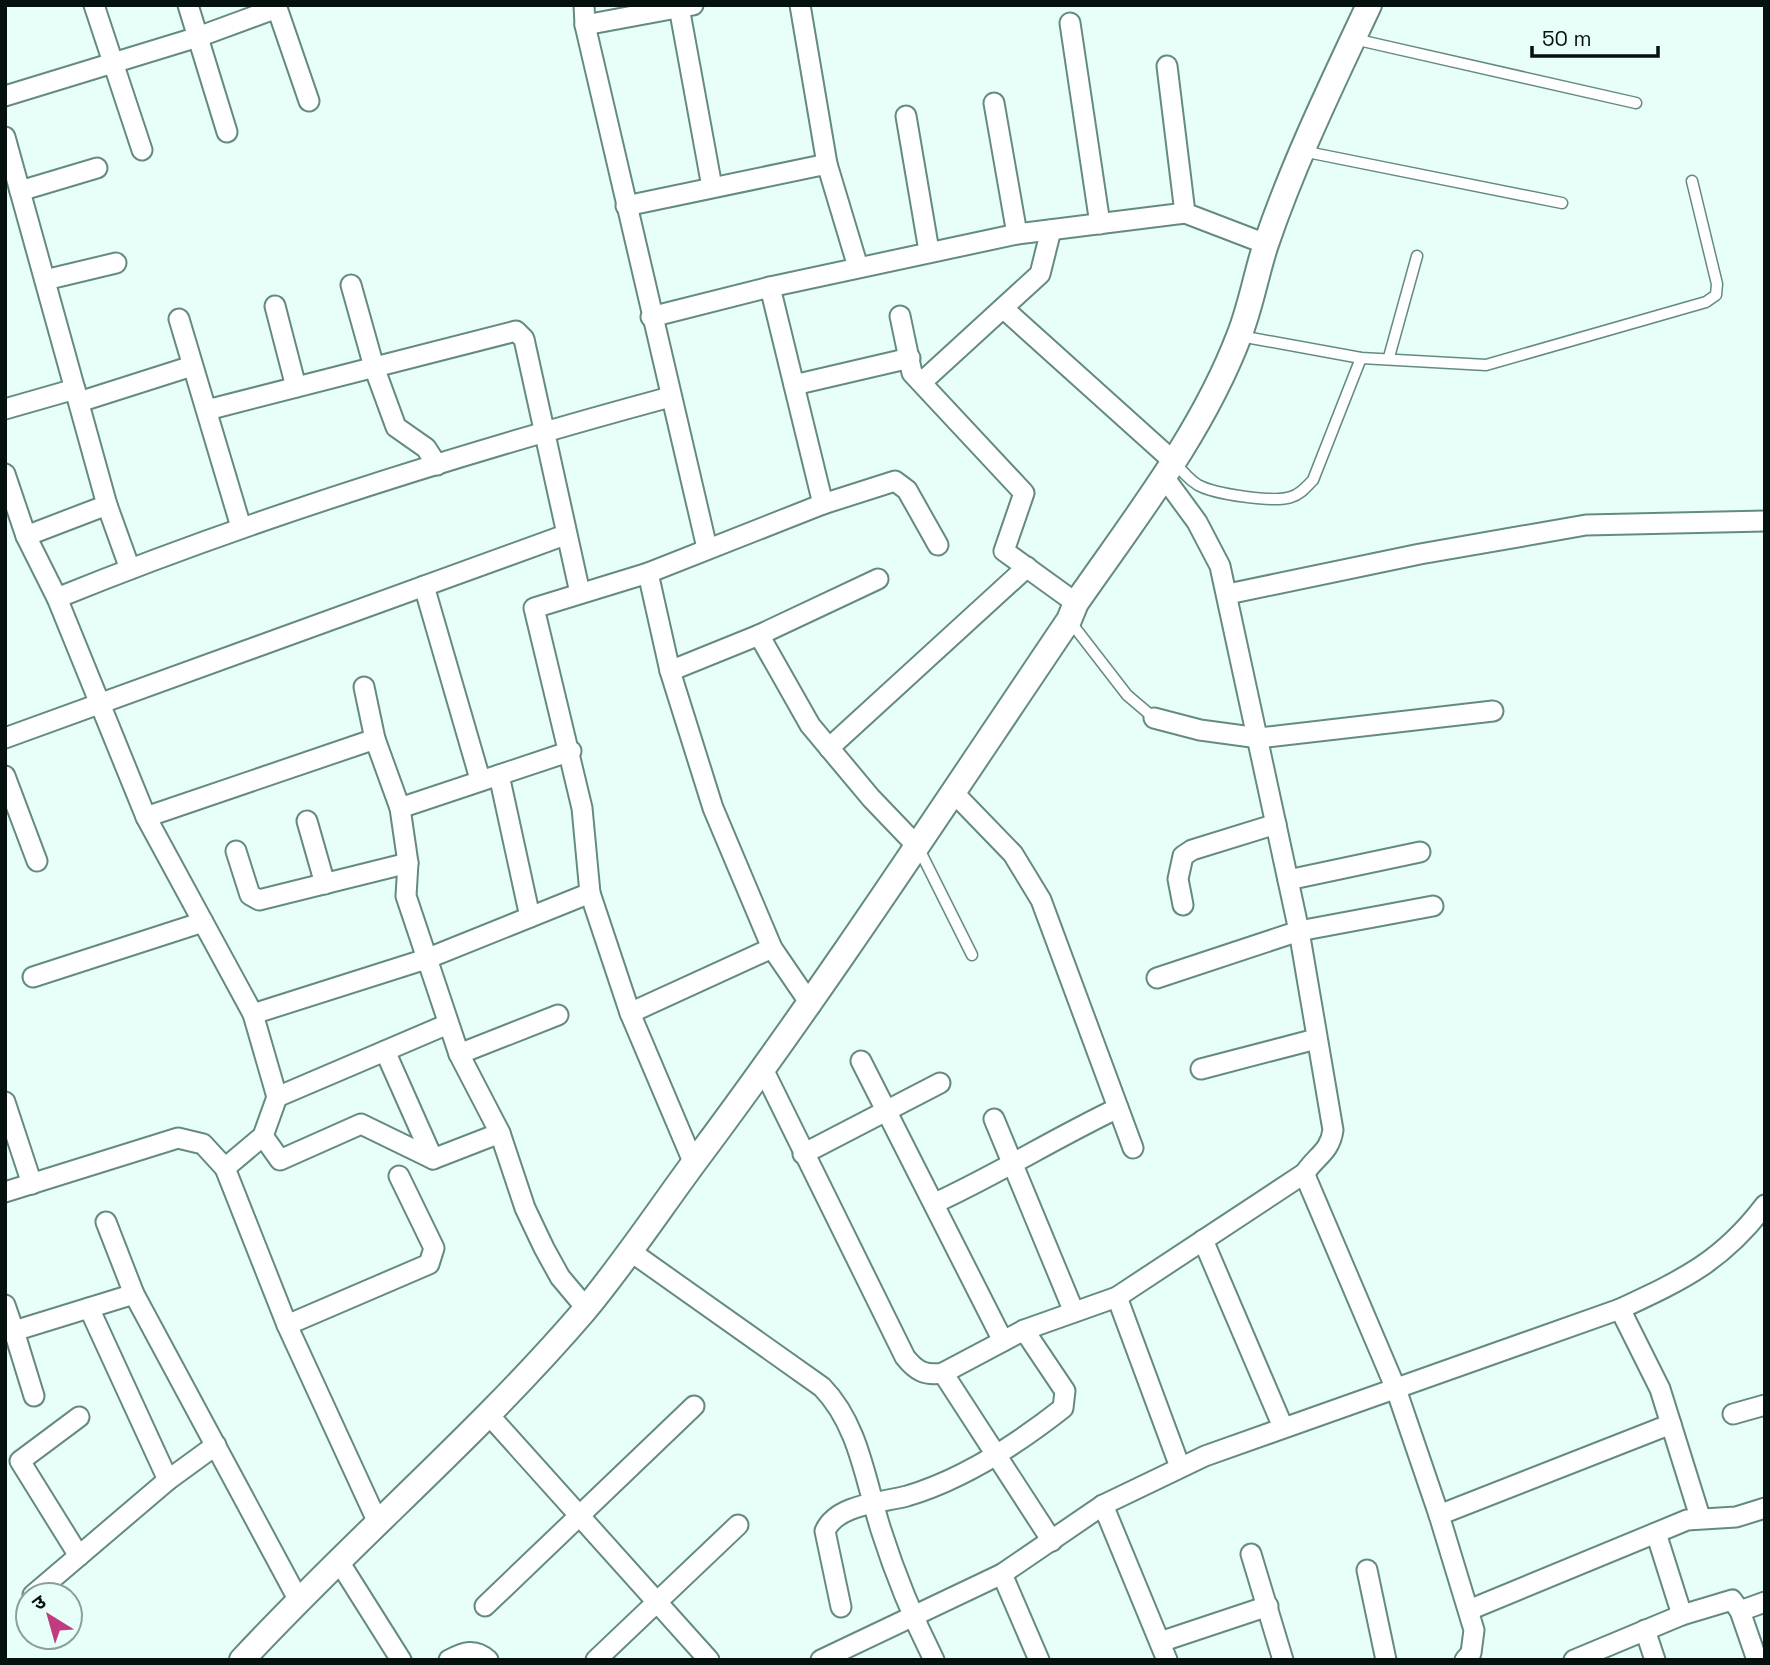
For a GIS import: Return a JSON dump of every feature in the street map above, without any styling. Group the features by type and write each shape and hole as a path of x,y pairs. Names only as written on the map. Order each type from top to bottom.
{"street":[{"path":"94,5 142,150"},
{"path":"188,5 227,132"},
{"path":"800,5 827,164 859,267"},
{"path":"242,1660 298,1599 379,1525 489,1415 586,1308 811,1005 1169,469 1201,416 1239,336 1266,244 1302,151 1369,5"},
{"path":"707,548 651,317 585,15 686,6 712,187"},
{"path":"5,96 198,37 276,7 309,101"},
{"path":"1070,23 1100,224"},
{"path":"1167,66 1185,213"},
{"path":"994,103 1017,234"},
{"path":"906,116 929,251"},
{"path":"5,137 107,505 130,569"},
{"path":"626,206 827,164"},
{"path":"20,191 97,169"},
{"path":"651,317 929,251 1017,234 1185,213 1266,244"},
{"path":"922,382 1040,274 1051,230"},
{"path":"45,280 116,263"},
{"path":"351,285 374,368 396,426 426,448 437,465"},
{"path":"770,287 823,504"},
{"path":"275,306 296,387"},
{"path":"764,1071 905,1357 921,1373 943,1373 1024,1330 1117,1297 1305,1173 1325,1154 1333,1130 1299,932 1259,738 1228,594 1210,544 1169,469 1003,307"},
{"path":"900,316 912,373 1024,493 1004,551 1027,567 1072,612"},
{"path":"178,319 241,527"},
{"path":"207,410 516,331 524,340 565,535 580,593"},
{"path":"794,385 910,358"},
{"path":"5,409 77,395 192,366"},
{"path":"57,598 241,527 545,430 670,397"},
{"path":"5,474 12,517 26,536 57,598 146,817 253,1014 277,1097 263,1136 225,1168"},
{"path":"694,1164 630,1013 590,893 582,808 571,751 534,608 649,573 823,504 895,481 908,490 938,545"},
{"path":"26,536 107,505"},
{"path":"1228,594 1420,554 1586,525 1765,522"},
{"path":"5,738 565,535"},
{"path":"829,748 1027,567"},
{"path":"649,573 670,671 713,808 772,948 811,1005"},
{"path":"670,671 759,635 878,579"},
{"path":"424,586 489,777 530,917"},
{"path":"759,635 810,725 917,846"},
{"path":"364,687 375,739 400,808 408,863 406,897 448,1024 459,1054 500,1133 525,1208 544,1248 560,1277 586,1308"},
{"path":"1154,718 1200,730 1259,738 1493,711"},
{"path":"146,817 375,739"},
{"path":"400,808 571,751"},
{"path":"5,776 37,861"},
{"path":"953,792 1013,854 1041,900 1133,1148"},
{"path":"307,821 325,884"},
{"path":"1183,905 1178,879 1183,856 1192,850 1276,824"},
{"path":"236,851 254,899 408,863"},
{"path":"1288,880 1420,852"},
{"path":"253,1014 426,958 590,893"},
{"path":"1157,978 1299,932 1433,906"},
{"path":"33,976 203,922"},
{"path":"630,1013 772,948"},
{"path":"459,1054 558,1015"},
{"path":"277,1097 448,1024"},
{"path":"1201,1069 1316,1039"},
{"path":"385,1051 433,1159"},
{"path":"861,1061 1003,1341"},
{"path":"803,1154 889,1112 940,1083"},
{"path":"5,1102 32,1184"},
{"path":"935,1203 1118,1108"},
{"path":"994,1119 1074,1312"},
{"path":"263,1136 280,1160 361,1124 433,1159 500,1133"},
{"path":"5,1192 178,1138 203,1144 225,1168 287,1325 379,1525"},
{"path":"1305,1173 1396,1389 1469,1610 1474,1630 1472,1657"},
{"path":"287,1325 429,1264 434,1248 399,1176"},
{"path":"830,1658 1002,1574 1102,1505 1180,1467 1283,1427 1620,1309 1698,1271 1733,1242 1765,1205"},
{"path":"106,1223 134,1294 298,1599"},
{"path":"1203,1240 1283,1427"},
{"path":"630,1251 822,1387 834,1399 855,1438 874,1505 913,1619 934,1660"},
{"path":"14,1331 134,1294"},
{"path":"1117,1297 1180,1467"},
{"path":"5,1305 34,1395"},
{"path":"89,1308 168,1480"},
{"path":"1620,1309 1650,1366 1700,1517"},
{"path":"841,1607 825,1531 836,1515 946,1483 1063,1408 1066,1400 1058,1379 1024,1330"},
{"path":"943,1373 1052,1541"},
{"path":"1733,1414 1765,1405"},
{"path":"485,1606 694,1406"},
{"path":"489,1415 709,1660"},
{"path":"79,1417 20,1461 79,1556"},
{"path":"1439,1515 1671,1424"},
{"path":"50,1581 168,1480 216,1445"},
{"path":"1102,1505 1163,1651 1268,1606"},
{"path":"1469,1610 1700,1517 1736,1517 1765,1508"},
{"path":"596,1660 738,1525"},
{"path":"1656,1533 1682,1615"},
{"path":"1251,1554 1283,1660"},
{"path":"338,1560 401,1660"},
{"path":"1367,1570 1386,1660"},
{"path":"1002,1574 1039,1660"},
{"path":"1574,1660 1682,1615 1732,1600 1740,1611 1757,1660"},
{"path":"1740,1611 1765,1602"},
{"path":"1645,1630 1655,1660"},
{"path":"449,1660 466,1652 477,1652 488,1660"}],"lane":[{"path":"1353,39 1636,103"},
{"path":"1302,151 1562,203"},
{"path":"1239,336 1361,358 1389,357 1461,364 1509,361 1712,300 1716,295 1717,284 1692,181"},
{"path":"1389,357 1417,256"},
{"path":"1169,469 1206,489 1274,500 1291,497 1303,491 1313,480 1361,358"},
{"path":"1072,612 1127,695 1154,718"},
{"path":"917,846 972,955"}]}
